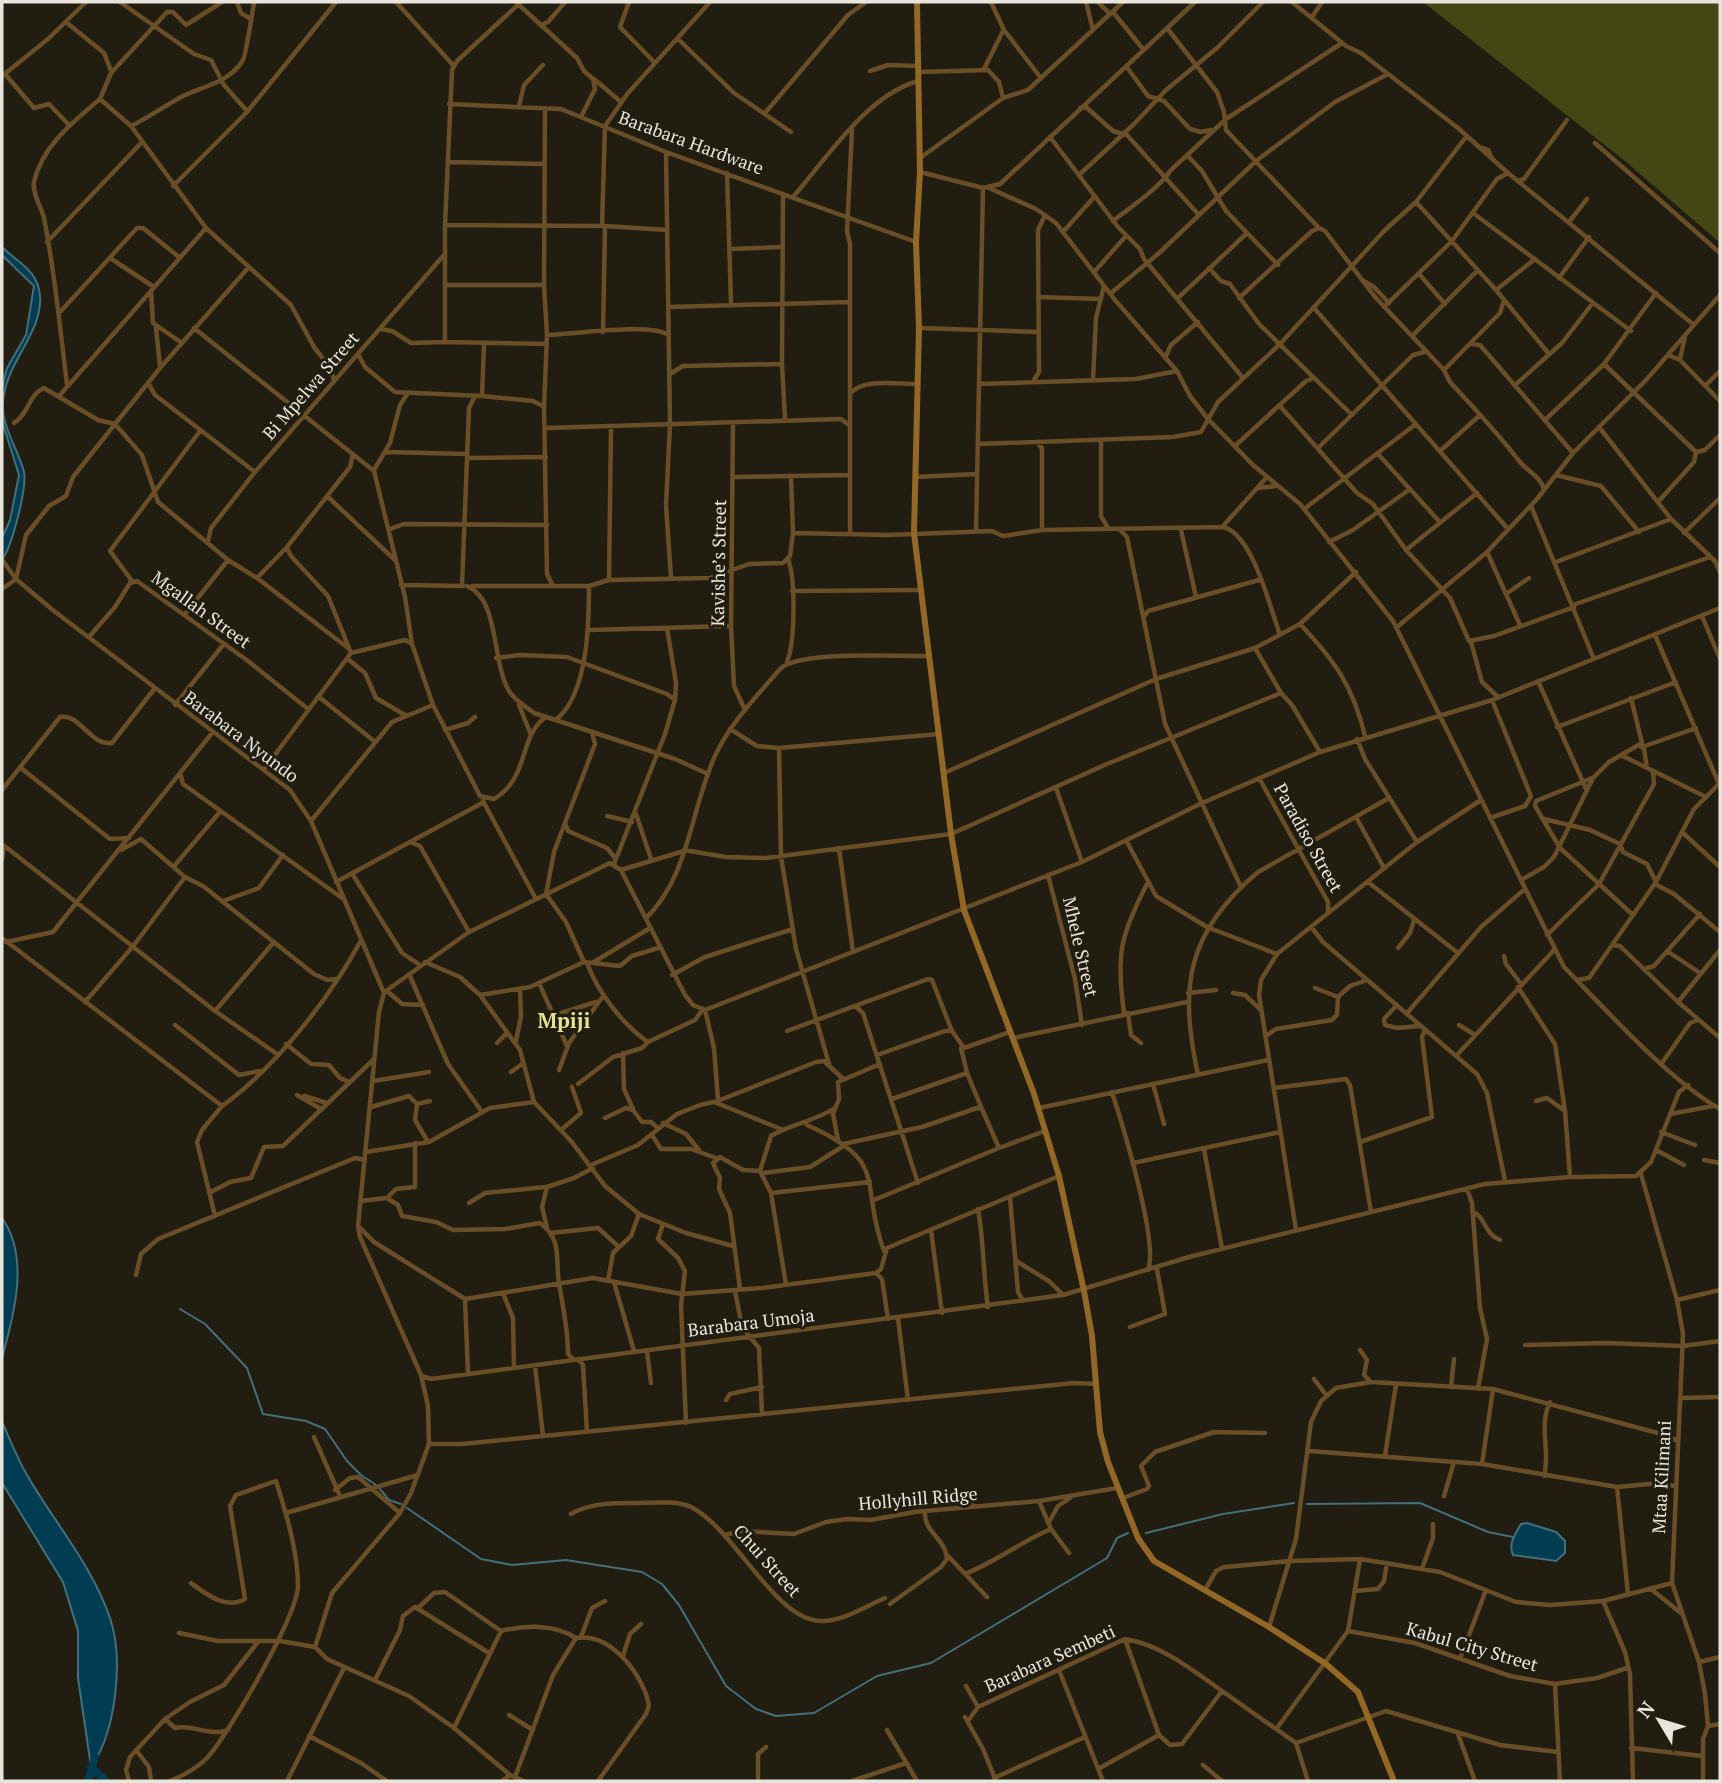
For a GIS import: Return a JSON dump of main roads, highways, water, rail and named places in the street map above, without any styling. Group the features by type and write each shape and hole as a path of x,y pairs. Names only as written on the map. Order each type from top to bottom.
{"water":[{"path":"2,247 31,273 40,296 35,325 14,365 4,395 4,419 22,464 24,480 14,530 2,560 2,538 10,520 19,475 2,421 2,388 7,368 26,335 34,286 2,255"},
{"path":"2,1218 11,1233 15,1250 17,1286 2,1358"},
{"path":"2,1422 23,1469 83,1562 110,1618 116,1654 115,1695 106,1735 91,1767 78,1678 78,1631 63,1582 2,1483"},
{"path":"1527,1523 1556,1532 1565,1541 1565,1553 1556,1561 1513,1555 1511,1547 1515,1535 1521,1524"}],"waterway":[{"path":"180,1309 205,1324 247,1368 263,1414 306,1421 325,1429 347,1461 376,1485"},
{"path":"380,1489 389,1500 401,1504"},
{"path":"1146,1533 1223,1514 1294,1503"},
{"path":"1307,1504 1420,1503 1488,1532 1513,1537"},
{"path":"407,1508 481,1559 512,1565 566,1560 642,1572 662,1584 679,1605 726,1686 756,1709 776,1716 814,1713 877,1676 931,1663 1107,1558 1117,1538 1128,1533"},
{"path":"88,1781 95,1757"},
{"path":"91,1767 106,1781"}],"district":[{"name":"Mpiji","path":"564,1021"}]}
